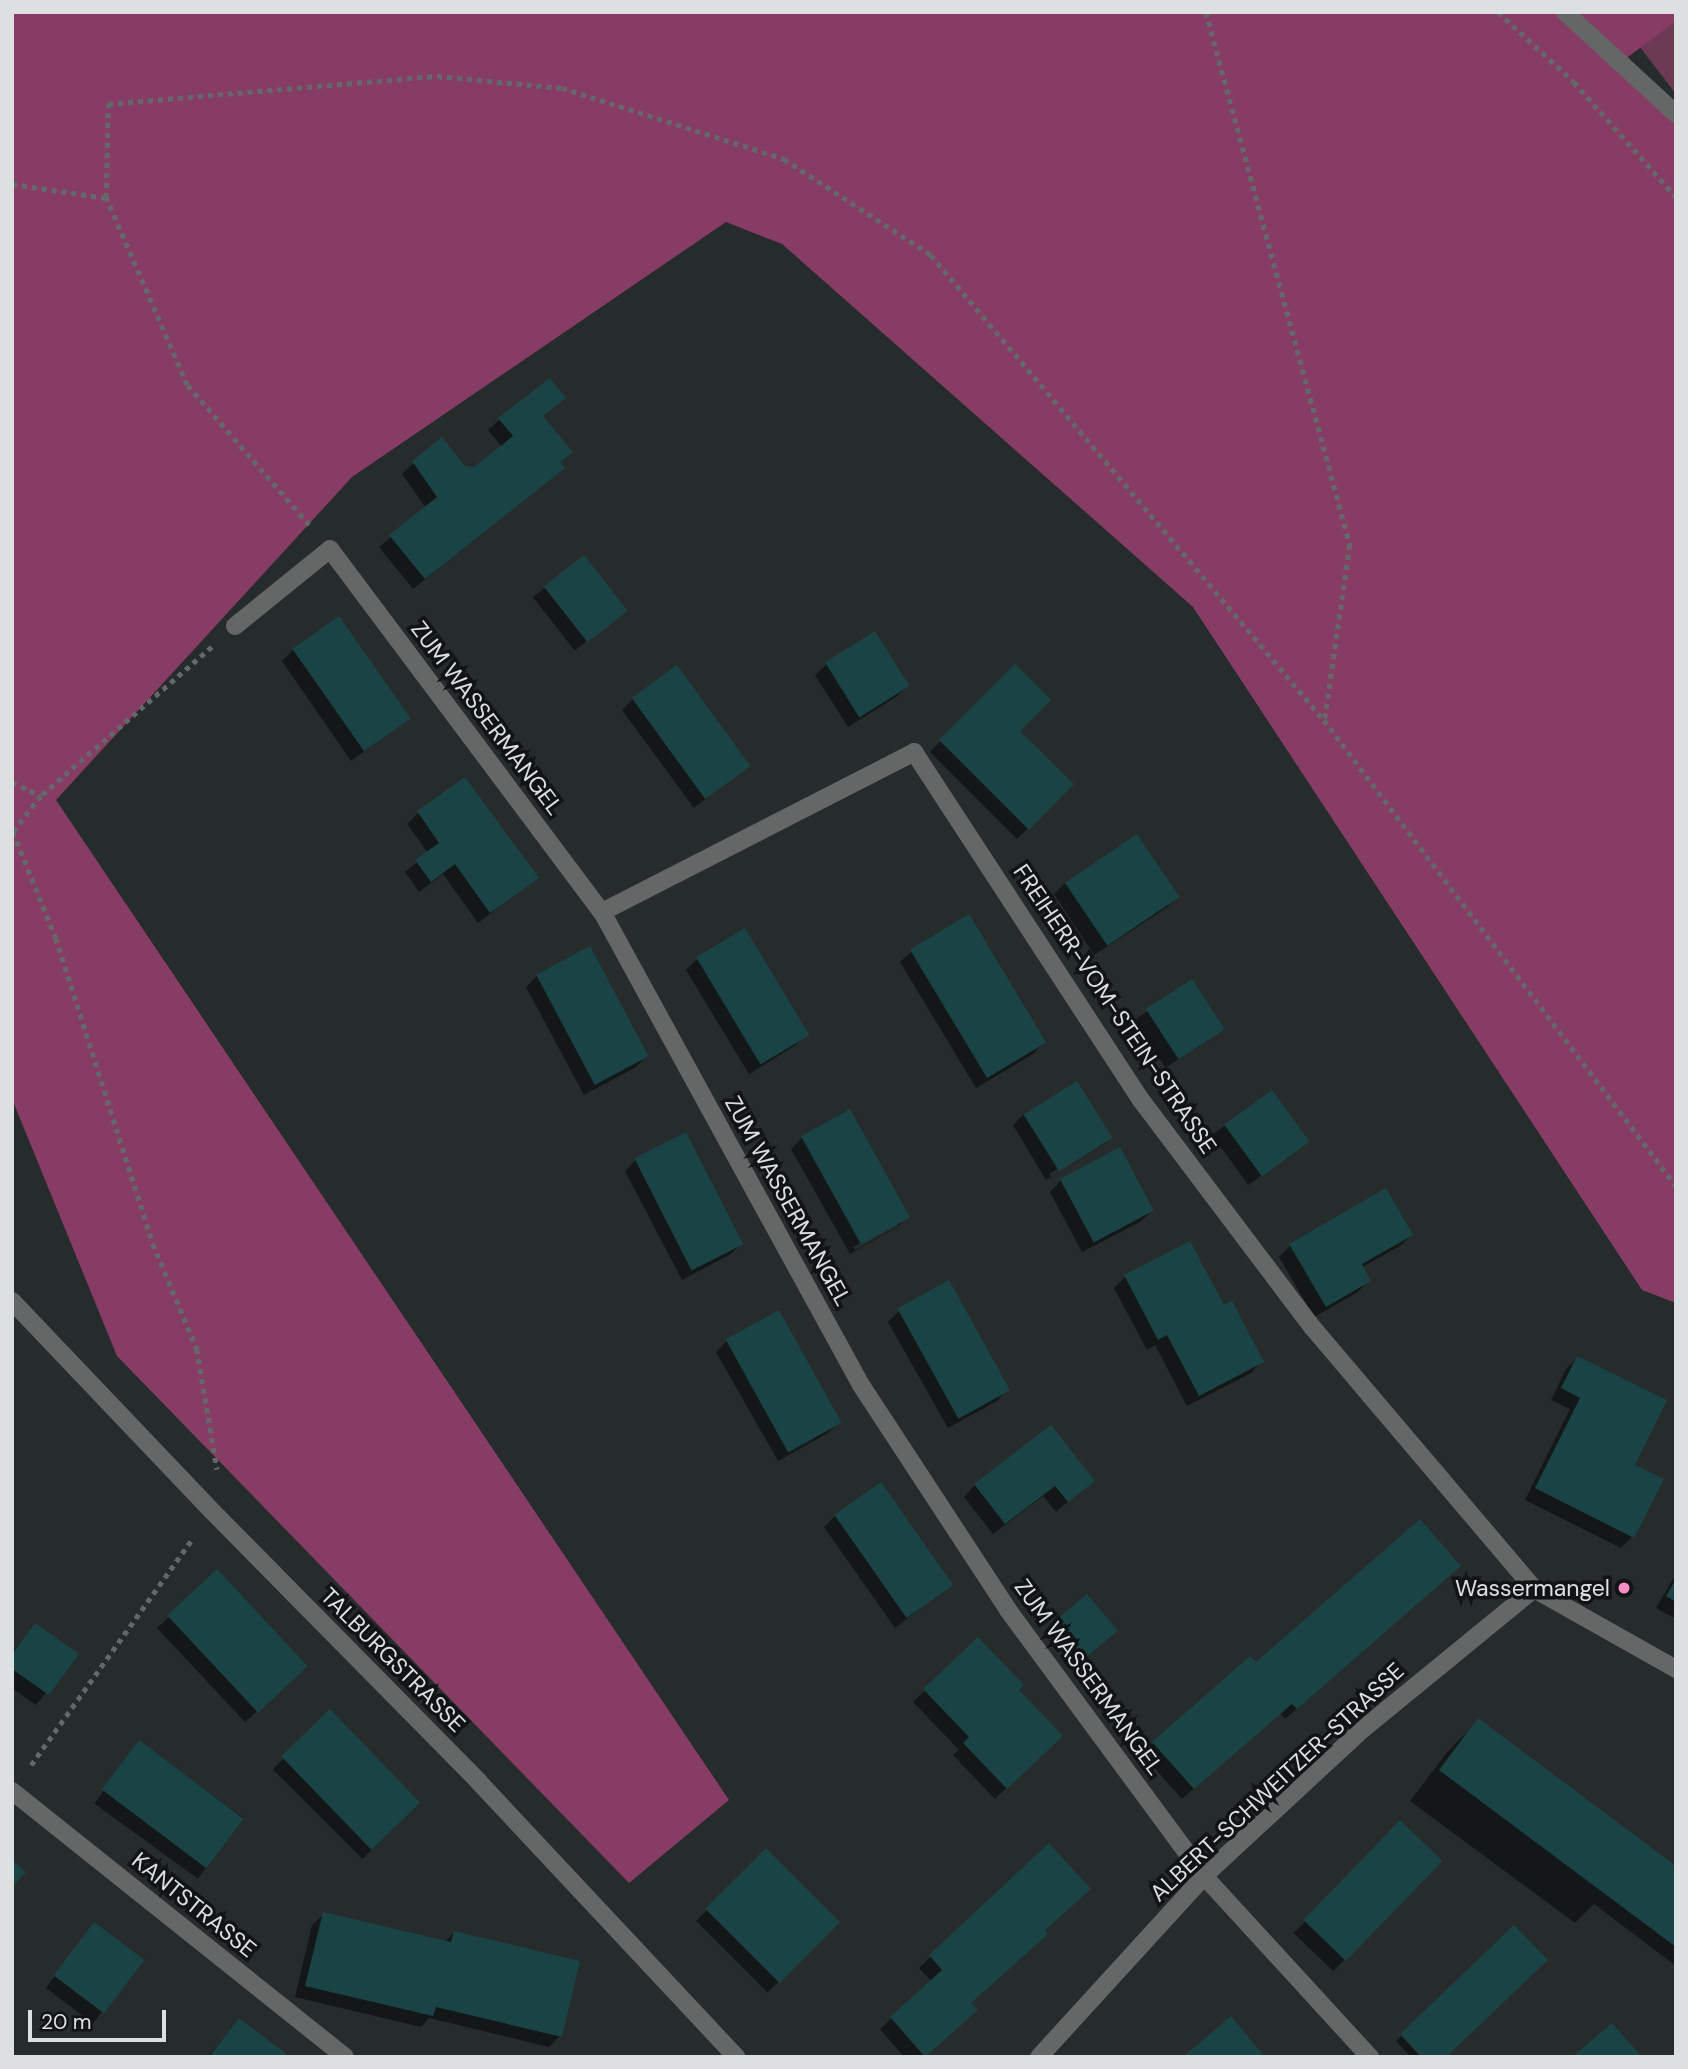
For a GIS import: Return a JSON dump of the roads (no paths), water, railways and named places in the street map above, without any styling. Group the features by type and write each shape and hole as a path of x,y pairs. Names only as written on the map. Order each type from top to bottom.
{"street":[{"path":"1565,12 1676,114"},
{"name":"ZUM WASSERMANGEL","path":"236,626 330,549 602,912 860,1385 1008,1610 1204,1876 1370,2057"},
{"name":"FREIHERR-VOM-STEIN-STRASSE","path":"602,912 914,752 1141,1100 1313,1328 1534,1589"},
{"name":"TALBURGSTRASSE","path":"12,1301 213,1513 478,1781 736,2057"},
{"path":"1534,1589 1676,1669"},
{"name":"ALBERT-SCHWEITZER-STRASSE","path":"1039,2057 1204,1876 1363,1729 1534,1589"},
{"name":"KANTSTRASSE","path":"12,1791 345,2057"}],"place":[{"name":"Wassermangel","path":"1624,1588"}]}
